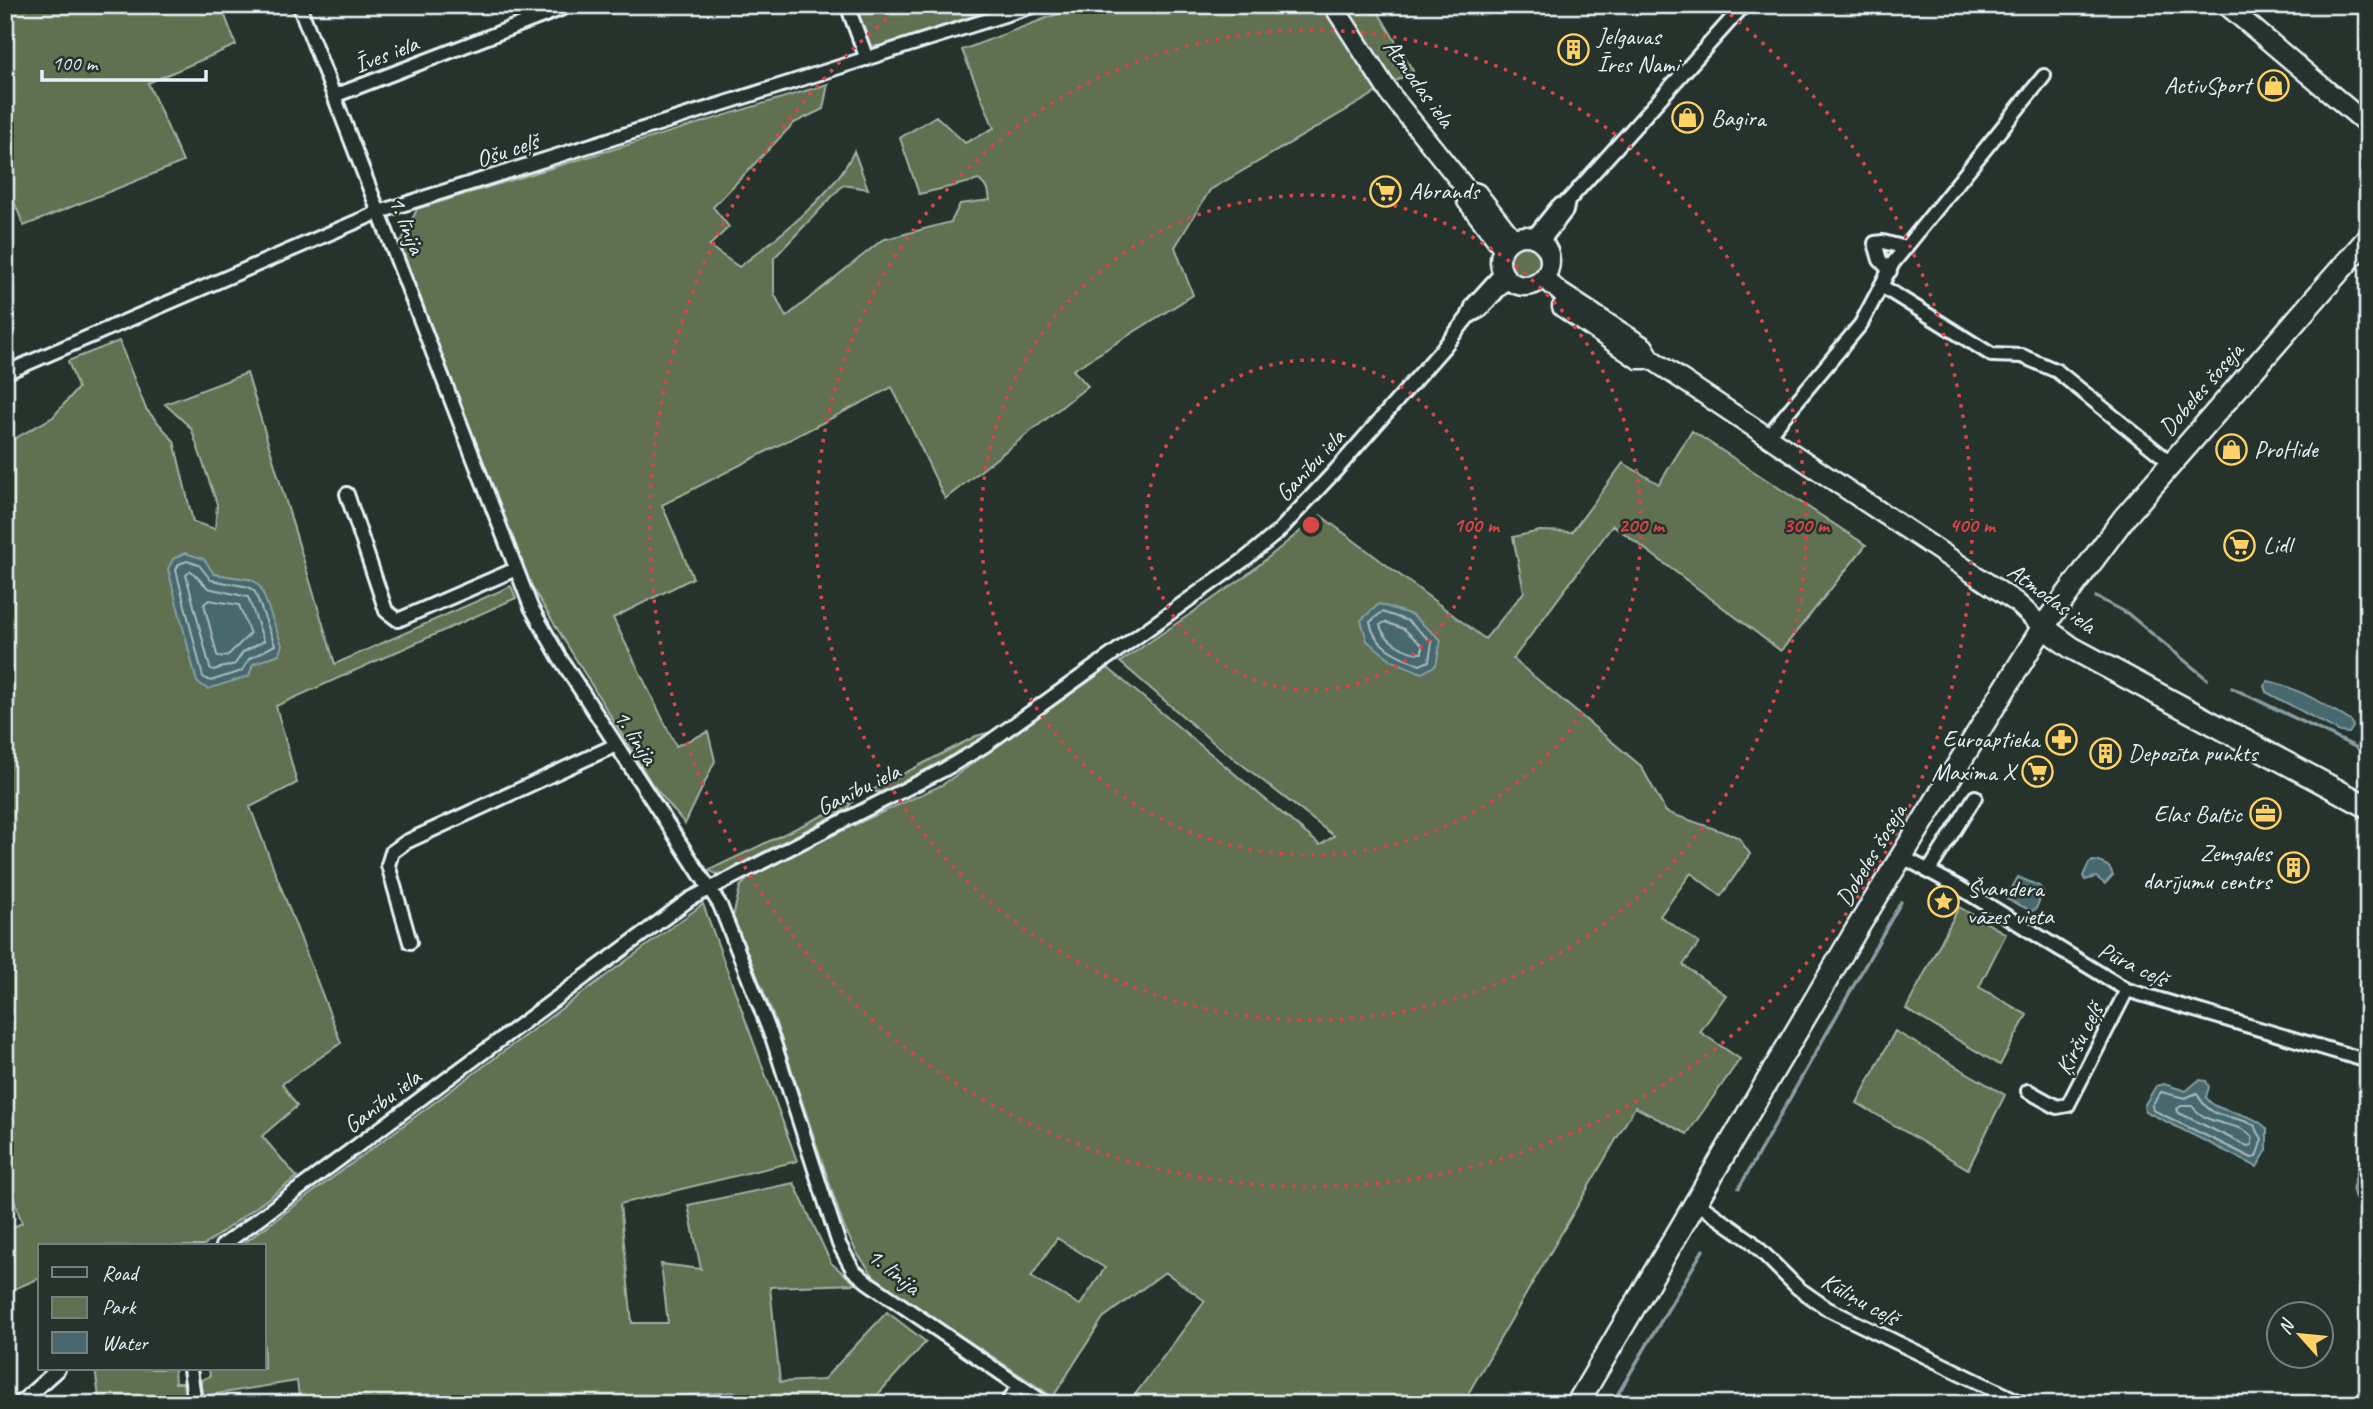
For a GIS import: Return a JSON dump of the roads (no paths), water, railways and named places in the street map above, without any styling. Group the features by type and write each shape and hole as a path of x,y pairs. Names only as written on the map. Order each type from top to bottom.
{"main road":[{"name":"Atmodas iela","path":"1333,5 1390,94 1467,190 1467,201 1508,243"},
{"path":"2226,5 2368,125"},
{"name":"Dobeles šoseja","path":"1577,1404 1901,856 2043,627 2124,518 2368,238"},
{"path":"1538,240 1550,256 1539,281 1521,286 1505,276 1500,260 1508,243 1538,240"},
{"name":"Atmodas iela","path":"1539,281 1638,359 1651,359 2016,602 2043,627 2072,648 2368,807"}],"street":[{"name":"1. līnija","path":"299,5 461,419 531,607 558,655 720,905 773,1040 839,1244 853,1270 1046,1404"},
{"name":"Īves iela","path":"334,96 571,5"},
{"path":"847,5 867,59"},
{"name":"Ošu ceļš","path":"5,373 379,212 1036,5"},
{"path":"1538,240 1566,211 1569,201 1744,5"},
{"path":"1766,438 1861,324 1906,248 2043,76"},
{"path":"1890,271 1880,260 1875,243 1883,242 1906,248"},
{"name":"Ganību iela","path":"225,1244 710,887 944,769 984,746 1244,559 1278,532 1336,470 1468,317 1473,304 1505,276"},
{"path":"1883,288 1992,355 2022,356 2057,371 2171,463"},
{"path":"347,494 386,611 398,620 516,569"},
{"path":"410,942 388,866 392,852 406,842 616,745"},
{"path":"1928,872 1975,797"},
{"name":"Pūra ceļš","path":"1901,856 1960,888 2127,990 2368,1061"},
{"name":"Ķiršu ceļš","path":"2028,1091 2057,1107 2067,1104 2127,990"},
{"name":"Kūliņu ceļš","path":"1696,1202 1751,1241 1798,1288 1828,1309 2024,1404"},
{"path":"19,1404 57,1370"},
{"path":"190,1370 195,1404"},
{"path":"1007,1404 1019,1385"}],"water":[{"path":"185,553 204,559 214,574 253,580 261,588 282,645 279,654 253,664 249,676 208,689 197,682 168,569 173,559"},
{"path":"1379,604 1412,615 1441,640 1436,665 1422,673 1393,661 1367,641 1361,620"},
{"path":"2268,681 2322,703 2352,722 2353,727 2349,733 2340,732 2266,692 2264,686"},
{"path":"2093,861 2106,865 2112,872 2113,875 2105,884 2096,877 2085,880 2083,876 2089,863"},
{"path":"2018,877 2039,886 2043,891 2036,909 2032,911 2006,899"},
{"path":"2199,1080 2206,1081 2209,1087 2206,1097 2211,1103 2252,1118 2267,1129 2267,1150 2257,1167 2145,1111 2144,1106 2156,1086 2164,1084 2186,1091"},
{"path":"736,1392 742,1404 700,1404 702,1395"}],"waterway":[{"path":"2096,597 2127,613 2207,679"},
{"path":"2232,688 2368,753"},
{"path":"1739,1188 1901,902"},
{"path":"2368,1135 2353,1189 2356,1199 2368,1203"},
{"path":"1612,1404 1703,1250"}],"place":[{"name":"Jelgavas Īres Nami","path":"1574,50"},
{"name":"ActivSport","path":"2274,85"},
{"name":"Bagira","path":"1688,118"},
{"name":"Abrands","path":"1386,191"},
{"name":"ProHide","path":"2231,449"},
{"name":"Lidl","path":"2240,545"},
{"name":"Euroaptieka","path":"2062,739"},
{"name":"Depozīta punkts","path":"2105,753"},
{"name":"Maxima X","path":"2038,772"},
{"name":"Elas Baltic","path":"2265,814"},
{"name":"Zemgales darījumu centrs","path":"2294,867"},
{"name":"Švandera vāzes vieta","path":"1944,902"}]}
